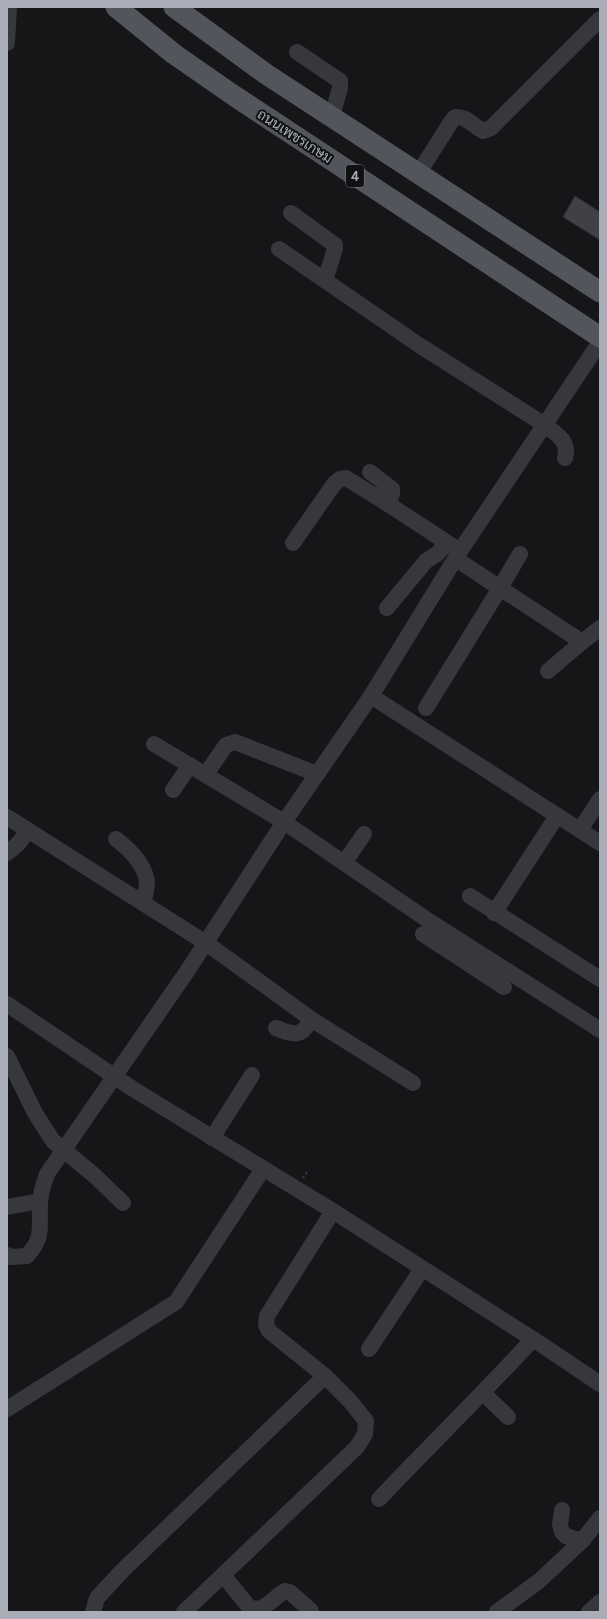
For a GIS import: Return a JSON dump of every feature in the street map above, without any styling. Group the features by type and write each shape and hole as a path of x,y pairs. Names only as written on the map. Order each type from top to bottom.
{"main road":[{"name":"ถนนเพชรเกษม","path":"116,7 174,54 233,95 600,337"},
{"path":"174,7 266,74 600,292"}],"street":[{"path":"7,43 9,7"},
{"path":"418,174 455,117 462,117 466,119 483,131 491,128 600,18"},
{"path":"296,52 340,81 340,88 332,116"},
{"path":"291,213 335,245 325,280"},
{"path":"279,249 419,345 545,425 560,438 567,448 566,458"},
{"path":"7,1255 11,1257 27,1256 36,1246 41,1230 41,1190 47,1174 206,943 284,822 370,696 454,551 545,425 600,342"},
{"path":"370,472 392,487 392,494 388,504"},
{"path":"293,543 334,484 340,479 346,478 388,504 454,551 500,588 582,642"},
{"path":"387,608 426,561 437,554 454,551"},
{"path":"426,708 520,554"},
{"path":"548,671 600,628"},
{"path":"370,696 600,843"},
{"path":"206,774 226,745 235,742 317,774"},
{"path":"154,744 284,822 344,863 454,945 504,987"},
{"path":"173,790 190,765"},
{"path":"580,830 600,799"},
{"path":"494,913 556,816"},
{"path":"7,817 206,943 311,1019 412,1083"},
{"path":"7,853 19,843 28,830"},
{"path":"344,863 364,834"},
{"path":"116,839 124,845 142,866 147,881 143,903"},
{"path":"470,896 494,913 600,979"},
{"path":"423,934 454,945 600,1030"},
{"path":"7,1004 114,1076 263,1170 333,1211 598,1379"},
{"path":"276,1028 291,1034 300,1033 307,1028 311,1019"},
{"path":"7,1056 35,1113 53,1141 95,1176 123,1203"},
{"path":"212,1138 252,1075"},
{"path":"7,1409 176,1302 263,1170"},
{"path":"7,1207 40,1201"},
{"path":"184,1612 356,1447 365,1434 366,1421 350,1401 325,1376 269,1331 266,1325 267,1316 333,1211"},
{"path":"369,1349 422,1268"},
{"path":"379,1499 437,1438 483,1394 533,1339"},
{"path":"93,1612 97,1598 122,1571 325,1376"},
{"path":"483,1394 508,1417"},
{"path":"562,1510 560,1525 562,1532 566,1536 582,1541"},
{"path":"498,1612 539,1581 582,1541 600,1518"},
{"path":"223,1575 249,1607 255,1610 263,1608 285,1591 290,1592 311,1610"},
{"path":"589,1612 600,1602"}],"building":[{"path":"575,196 600,212 600,240 563,217"}]}
